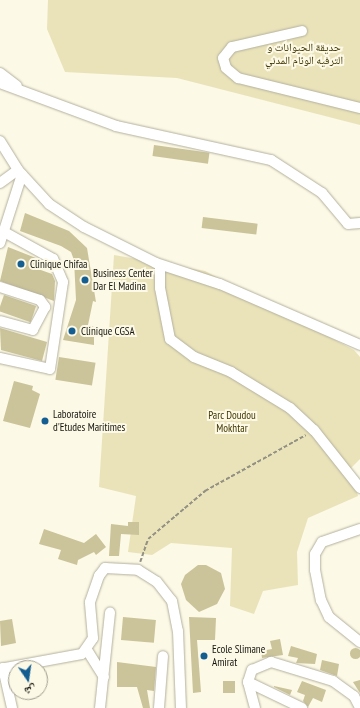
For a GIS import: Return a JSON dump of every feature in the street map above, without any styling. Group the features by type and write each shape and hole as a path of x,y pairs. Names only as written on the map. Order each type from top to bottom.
{"street":[{"path":"302,31 232,47 223,58 226,68 238,78 360,108"},
{"path":"0,73 23,91"},
{"path":"0,83 116,126 271,160 322,193 348,224 360,223"},
{"path":"0,141 20,172 65,216 160,265 220,284 360,345"},
{"path":"0,182 20,172"},
{"path":"0,243 20,172"},
{"path":"0,358 50,369 63,282 53,259 4,232"},
{"path":"160,265 160,288 170,340 194,357 231,372 275,398 314,430 360,488"},
{"path":"0,287 40,300 45,307 33,330 0,321"},
{"path":"360,529 322,542 315,554 315,570 320,600 329,617 360,642"},
{"path":"12,708 1,668 76,656 87,650 92,638 90,602 99,576 105,568 138,570 157,582 172,601 178,631 181,708"},
{"path":"100,708 110,613"},
{"path":"87,650 104,677"},
{"path":"159,708 163,656"},
{"path":"255,708 248,682 252,670 261,664 288,666 333,681 354,696 360,708"},
{"path":"248,682 302,708"}],"path":[{"path":"138,570 148,539 166,521 205,491 262,462 314,430"}],"green space":[{"name":"حديقة الحيوانات و الترفيه الوئام المدني","path":"48,0 360,0 360,125 177,78 65,72 47,29"},
{"name":"Parc Doudou Mokhtar","path":"114,255 205,271 354,350 360,357 360,459 351,468 358,496 308,518 297,552 298,585 263,591 254,614 230,606 232,548 171,543 152,555 128,552 136,496 99,487"}],"building":[{"path":"154,145 209,153 208,164 152,156"},
{"name":"Business Center Dar El Madina","path":"25,213 69,231 87,248 96,302 93,301 88,325 94,327 94,345 63,340 76,300 74,260 71,252 61,246 20,231"},
{"path":"203,217 258,224 256,235 202,228"},
{"name":"Clinique Chifaa","path":"8,247 41,260 38,269 52,274 55,281 54,301 0,281"},
{"path":"4,295 36,306 31,322 0,312"},
{"path":"0,328 47,342 42,361 1,350"},
{"path":"59,357 96,363 92,386 55,380"},
{"path":"14,381 33,386 32,390 40,394 30,428 3,421"},
{"path":"128,522 139,522 139,535 121,534 119,556 109,556 111,524 128,526"},
{"path":"44,529 84,543 96,534 106,547 96,555 94,552 78,560 77,565 58,559 61,550 39,544"},
{"path":"198,565 206,565 221,573 225,589 217,604 199,612 186,600 181,584 185,575"},
{"path":"123,617 156,620 154,643 121,640"},
{"path":"189,617 216,618 215,640 197,640 201,692 193,693"},
{"path":"12,619 16,643 1,646 0,621"},
{"path":"280,639 283,655 262,658 261,651 272,649 270,641"},
{"path":"291,646 317,654 315,664 296,663 298,658 288,656"},
{"path":"353,648 357,648 359,649 359,657 353,658 350,655 350,651"},
{"path":"322,660 339,664 337,676 320,670"},
{"path":"117,662 156,667 154,691 147,690 150,708 143,708 137,687 117,687"},
{"path":"360,680 360,693 353,682"},
{"path":"223,681 235,681 235,693 223,693"},
{"path":"302,681 326,690 322,702 313,698 308,707 303,701 305,695 297,692"},
{"path":"274,686 292,690 290,695"}],"place":[{"name":"Clinique Chifaa","path":"21,264"},
{"name":"Business Center Dar El Madina","path":"85,280"},
{"name":"Clinique CGSA","path":"72,331"},
{"name":"Laboratoire d'Etudes Maritimes","path":"45,421"},
{"name":"Ecole Slimane Amirat","path":"204,656"}]}
